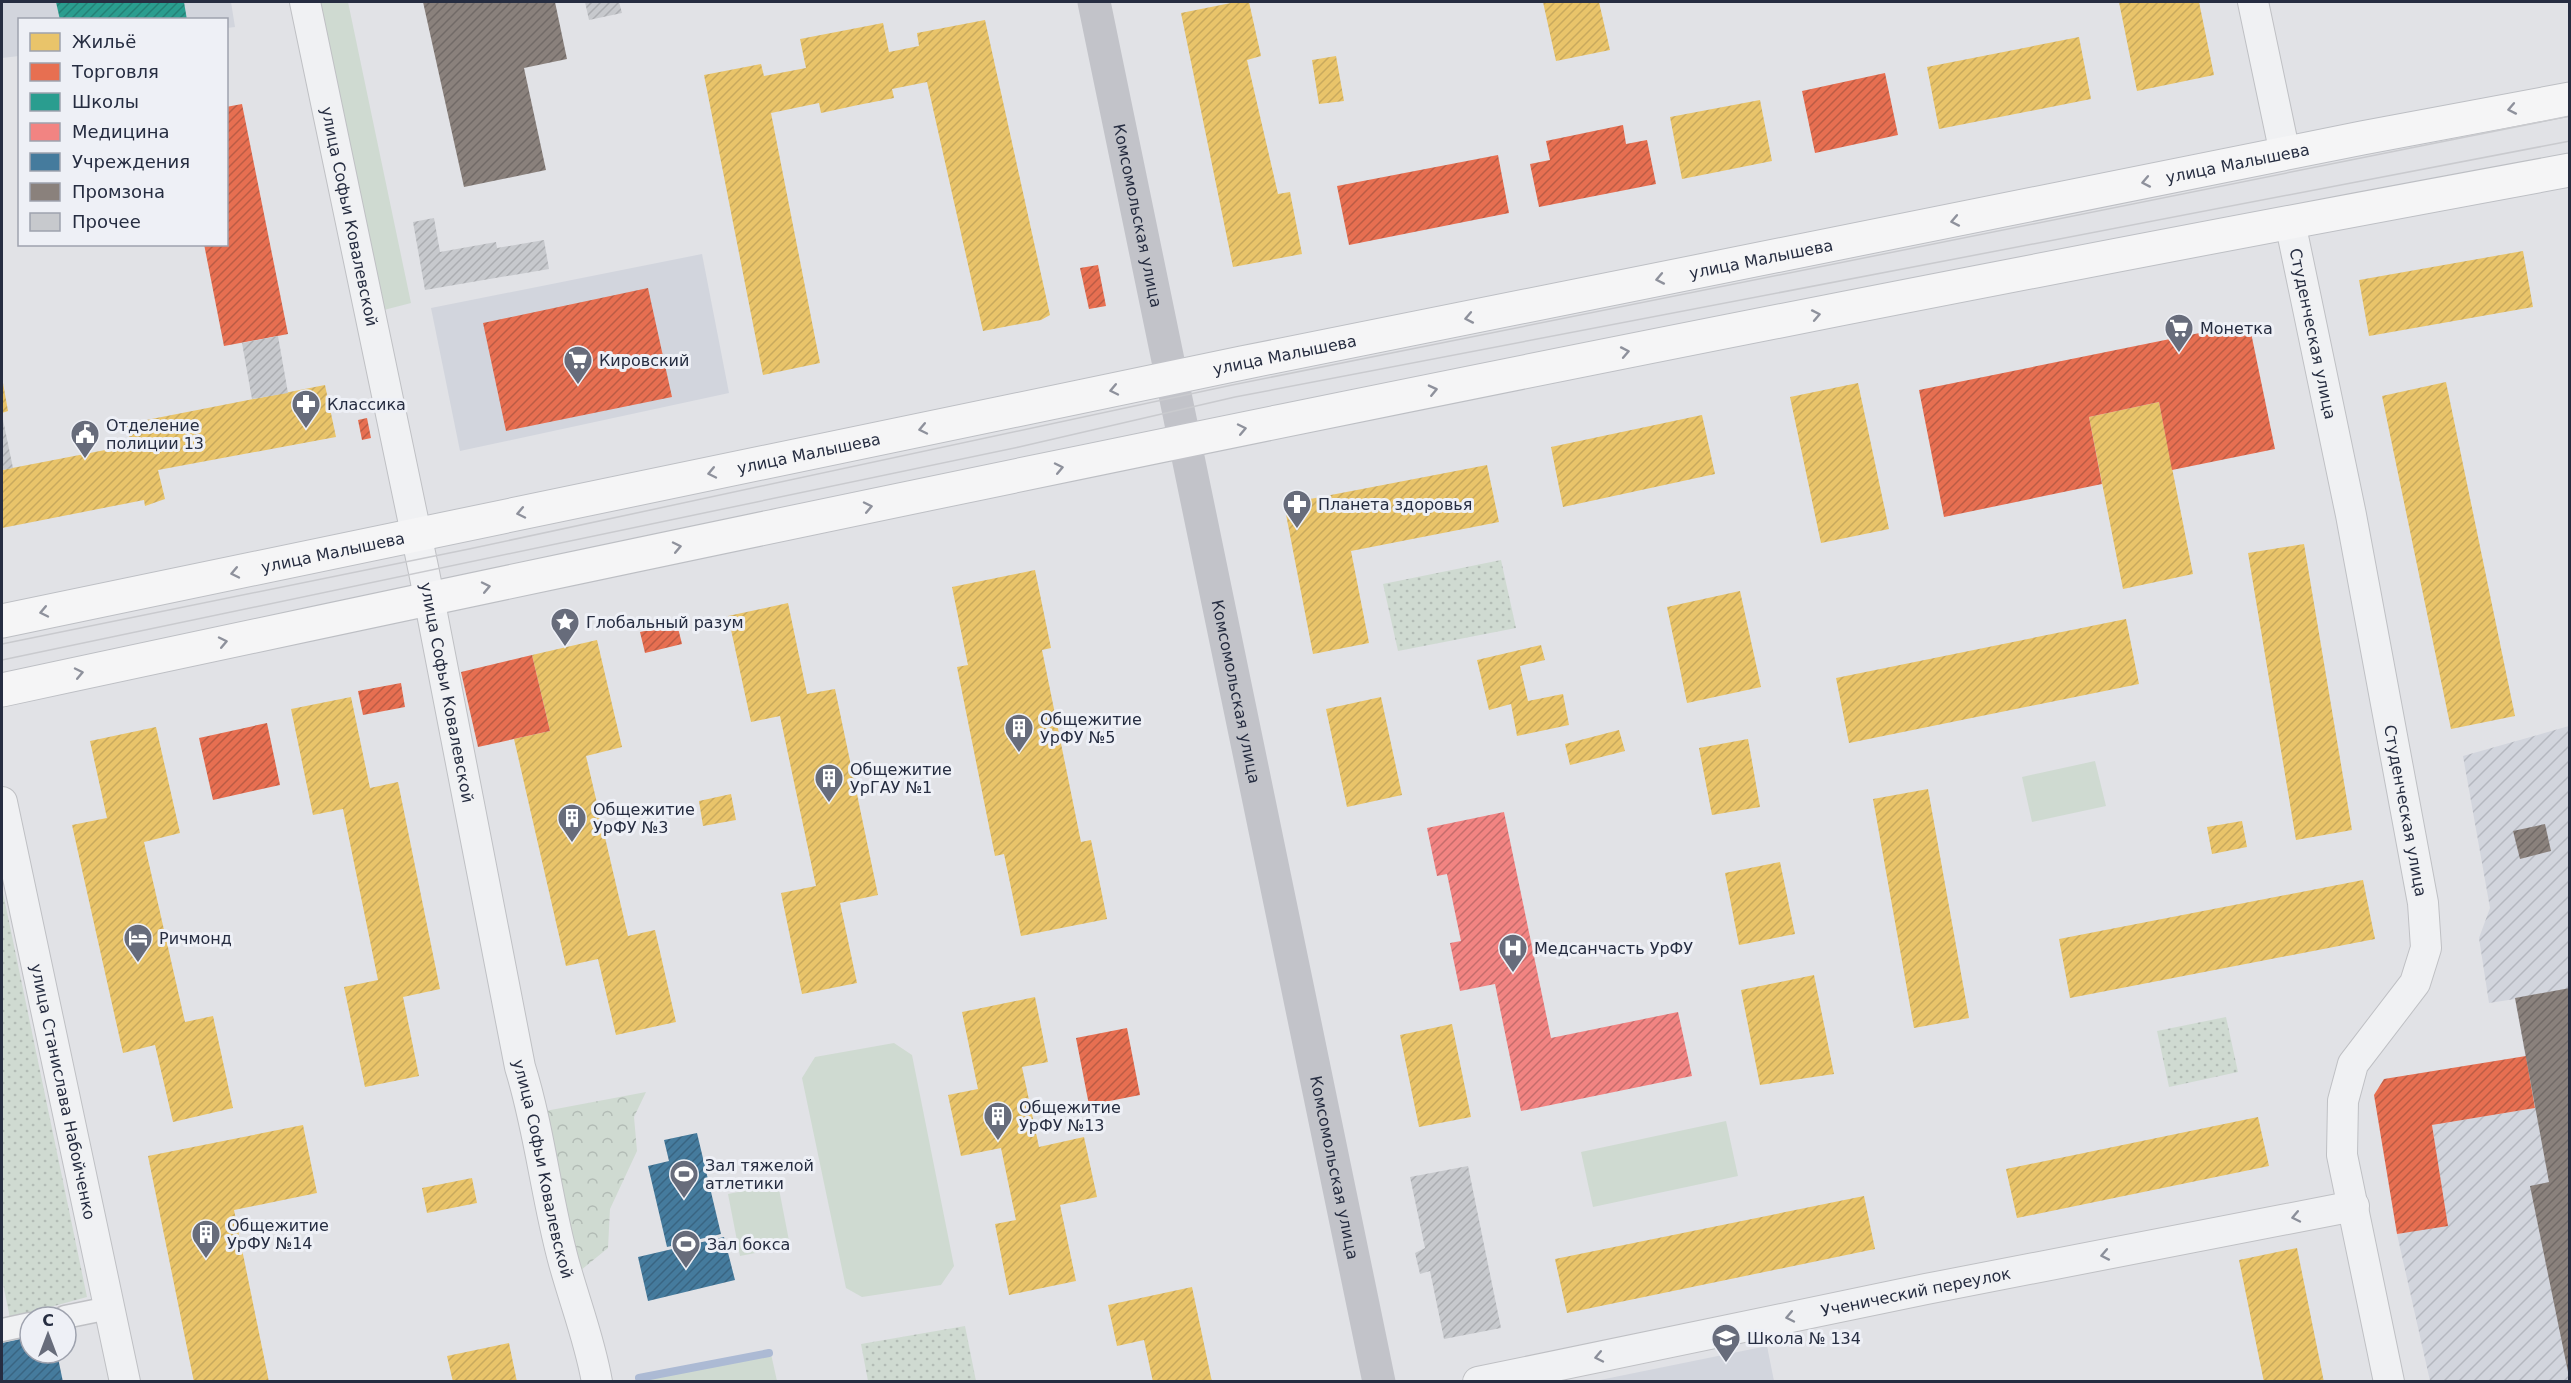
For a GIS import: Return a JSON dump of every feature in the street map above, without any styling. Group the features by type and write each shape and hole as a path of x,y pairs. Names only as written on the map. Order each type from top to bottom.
{"main road":[{"name":"Комсомольская улица","path":"1094,2 1379,1382"},
{"name":"улица Малышева","path":"2,621 1172,378 2570,99"},
{"path":"2,690 429,598 1480,379 2570,170"}],"street":[{"name":"улица Софьи Ковалевской","path":"305,2 429,598 520,1067 532,1106 564,1263 594,1360 597,1382"},
{"path":"2253,2 2286,154"},
{"name":"Студенческая улица","path":"2290,222 2351,515 2423,903 2426,948 2415,982 2353,1064 2346,1082 2343,1101 2342,1155 2389,1382"},
{"name":"улица Станислава Набойченко","path":"2,802 125,1382"},
{"name":"Ученический переулок","path":"1478,1382 1926,1289 2354,1206"},
{"path":"78,1314 110,1308"},
{"path":"2,1330 18,1327"}],"shaded area":[{"path":"2,2 231,2 235,27 228,28 228,18 18,18 18,56 2,58"},
{"path":"702,254 729,393 460,451 431,308"},
{"path":"2569,726 2569,1381 2430,1381 2397,1234 2448,1225 2432,1125 2535,1108 2515,999 2489,1003 2479,938 2490,908 2463,756"},
{"name":"Школа № 134","path":"1767,1346 1774,1381 1595,1381"}],"green space":[{"path":"315,2 348,2 411,303 380,311"},
{"path":"1501,560 1516,628 1398,651 1383,584"},
{"path":"2095,761 2106,806 2032,822 2022,777"},
{"path":"2,888 87,1297 58,1305 18,1305 18,1316 10,1318 2,1279"},
{"path":"2226,1017 2238,1072 2169,1087 2157,1031"},
{"path":"894,1043 912,1055 954,1266 941,1285 862,1297 846,1288 802,1078 815,1057"},
{"path":"646,1092 634,1117 637,1151 610,1209 608,1248 575,1275 540,1112"},
{"path":"1726,1121 1738,1176 1593,1207 1581,1152"},
{"path":"778,1184 790,1246 740,1256 728,1194"},
{"path":"965,1326 976,1381 868,1381 861,1344"},
{"path":"771,1354 777,1381 640,1381 639,1379"}],"building: Жильё":[{"path":"1236,2 1249,2 1261,56 1247,60 1278,194 1290,192 1302,254 1233,267 1181,13"},
{"path":"1543,2 1599,2 1610,50 1556,61"},
{"path":"2119,2 2199,2 2214,75 2137,91"},
{"path":"985,20 1050,315 1041,320 983,331 927,82 892,89 894,98 821,113 819,103 771,113 820,363 763,375 704,75 761,64 764,76 806,68 800,39 883,23 889,52 919,46 917,33"},
{"path":"2079,37 2091,99 1939,129 1927,67"},
{"path":"1336,56 1344,101 1319,104 1312,60"},
{"path":"1760,100 1772,161 1682,179 1670,117"},
{"path":"2523,251 2533,307 2369,336 2359,280"},
{"path":"2446,382 2515,716 2451,729 2382,396"},
{"path":"1858,383 1889,529 1821,543 1790,397"},
{"path":"2,384 8,411 2,413"},
{"path":"325,385 336,437 158,470 165,499 145,506 144,500 2,528 2,470 131,445 126,424"},
{"path":"2159,402 2193,574 2123,589 2089,417"},
{"path":"1702,415 1715,474 1563,507 1551,447"},
{"path":"1487,465 1499,522 1351,551 1369,643 1313,654 1284,504"},
{"path":"2304,544 2352,830 2296,840 2248,553"},
{"name":"Общежитие УрФУ №5","path":"1035,570 1051,648 1042,650 1081,842 1091,840 1107,919 1021,936 1004,854 995,856 957,667 968,665 952,587"},
{"path":"1740,591 1761,687 1687,703 1667,607"},
{"name":"Общежитие УрГАУ №1","path":"788,603 807,694 835,689 878,895 840,903 857,983 802,994 781,893 816,886 780,716 751,722 728,616"},
{"path":"2126,619 2139,684 1849,743 1836,678"},
{"name":"Общежитие УрФУ №3","path":"597,640 622,747 586,756 628,936 655,930 676,1022 616,1035 598,959 566,966 514,739 550,731 532,655"},
{"path":"1541,645 1545,660 1520,666 1528,701 1563,694 1569,725 1517,736 1511,704 1489,710 1477,660"},
{"path":"351,697 370,788 398,782 440,989 403,997 419,1076 365,1087 344,987 378,980 343,809 313,815 291,709"},
{"path":"1381,697 1402,795 1347,807 1326,709"},
{"name":"Ричмонд","path":"156,727 180,833 144,842 185,1022 213,1016 233,1108 173,1122 155,1045 123,1053 72,825 107,818 90,741"},
{"path":"1619,730 1625,751 1570,765 1565,744"},
{"path":"1748,739 1760,807 1712,815 1699,748"},
{"path":"1928,789 1969,1018 1914,1028 1873,799"},
{"path":"731,794 736,820 703,826 699,801"},
{"path":"2242,821 2247,847 2212,854 2207,827"},
{"path":"1780,862 1795,934 1739,945 1725,873"},
{"path":"2363,880 2375,939 2070,998 2059,939"},
{"path":"1814,975 1834,1074 1760,1085 1741,990"},
{"name":"Общежитие УрФУ №13","path":"1035,997 1048,1062 1022,1067 1039,1147 1084,1137 1097,1197 1060,1205 1076,1281 1009,1295 995,1224 1016,1220 1001,1148 961,1156 948,1095 978,1089 962,1012"},
{"path":"1452,1024 1471,1117 1419,1127 1400,1035"},
{"path":"2258,1117 2269,1166 2017,1218 2006,1169"},
{"name":"Общежитие УрФУ №14","path":"303,1125 317,1193 234,1210 269,1382 194,1382 148,1156"},
{"path":"472,1178 477,1203 427,1213 422,1188"},
{"path":"1864,1196 1875,1249 1567,1313 1555,1259"},
{"path":"2297,1248 2324,1382 2264,1382 2239,1260"},
{"path":"1192,1287 1212,1382 1153,1382 1144,1340 1117,1346 1108,1305"},
{"path":"509,1343 517,1382 453,1382 447,1356"}],"building: Торговля":[{"path":"1885,73 1898,135 1815,153 1802,91"},
{"path":"242,104 288,334 224,346 204,246 228,246 228,107"},
{"path":"1623,125 1626,144 1647,140 1656,184 1539,207 1530,164 1550,160 1546,141"},
{"path":"1498,155 1509,213 1349,245 1337,186"},
{"path":"1098,265 1106,306 1089,309 1080,268"},
{"path":"648,288 672,397 506,431 483,323"},
{"path":"2249,323 2275,449 2172,470 2159,402 2089,417 2102,484 1944,517 1919,390"},
{"path":"367,418 371,438 362,440 358,420"},
{"path":"677,624 682,644 645,653 640,632"},
{"path":"532,655 550,731 478,747 461,672"},
{"path":"401,683 405,707 363,715 358,691"},
{"path":"267,723 280,785 213,800 199,738"},
{"path":"1127,1028 1140,1095 1089,1105 1076,1038"},
{"path":"2526,1056 2535,1108 2432,1125 2448,1226 2397,1234 2374,1095 2384,1079"}],"building: Школы":[{"path":"56,2 184,2 187,18 60,18"}],"building: Медицина":[{"path":"1504,812 1551,1038 1678,1012 1692,1076 1521,1111 1495,984 1460,991 1450,943 1461,941 1447,874 1437,876 1427,828"}],"building: Учреждения":[{"name":"Зал тяжелой атлетики","path":"697,1133 721,1234 667,1247 648,1166 669,1161 664,1140"},
{"name":"Зал бокса","path":"724,1237 735,1280 648,1301 638,1257"},
{"path":"18,1340 18,1365 59,1365 63,1382 2,1382 2,1343"}],"building: Промзона":[{"path":"423,2 555,2 567,59 524,68 546,170 464,187"},
{"path":"2545,824 2551,851 2520,859 2513,831"},
{"path":"2570,988 2570,1372 2568,1372 2530,1186 2549,1182 2515,998"}],"building: Прочее":[{"path":"585,2 619,2 622,13 589,20"},
{"path":"434,218 440,252 496,242 497,248 544,240 549,269 425,290 413,222"},
{"path":"278,336 288,393 252,399 242,343"},
{"path":"2,415 13,468 2,470"},
{"path":"1468,1166 1501,1328 1444,1339 1430,1271 1420,1274 1415,1253 1425,1248 1410,1177"}],"waterway":[{"path":"639,1378 769,1353"}],"tram line":[{"path":"2,644 469,549 1232,385 2570,116"},
{"path":"2,660 1019,447 1235,397 2570,141"}],"place":[{"name":"Монетка","path":"2179,354"},
{"name":"Кировский","path":"578,386"},
{"name":"Классика","path":"306,430"},
{"name":"Отделение полиции 13","path":"85,460"},
{"name":"Планета здоровья","path":"1297,530"},
{"name":"Глобальный разум","path":"565,648"},
{"name":"Общежитие УрФУ №5","path":"1019,754"},
{"name":"Общежитие УрГАУ №1","path":"829,804"},
{"name":"Общежитие УрФУ №3","path":"572,844"},
{"name":"Ричмонд","path":"138,964"},
{"name":"Медсанчасть УрФУ","path":"1513,974"},
{"name":"Общежитие УрФУ №13","path":"998,1142"},
{"name":"Зал тяжелой атлетики","path":"684,1200"},
{"name":"Общежитие УрФУ №14","path":"206,1260"},
{"name":"Зал бокса","path":"686,1270"},
{"name":"Школа № 134","path":"1726,1364"}]}
